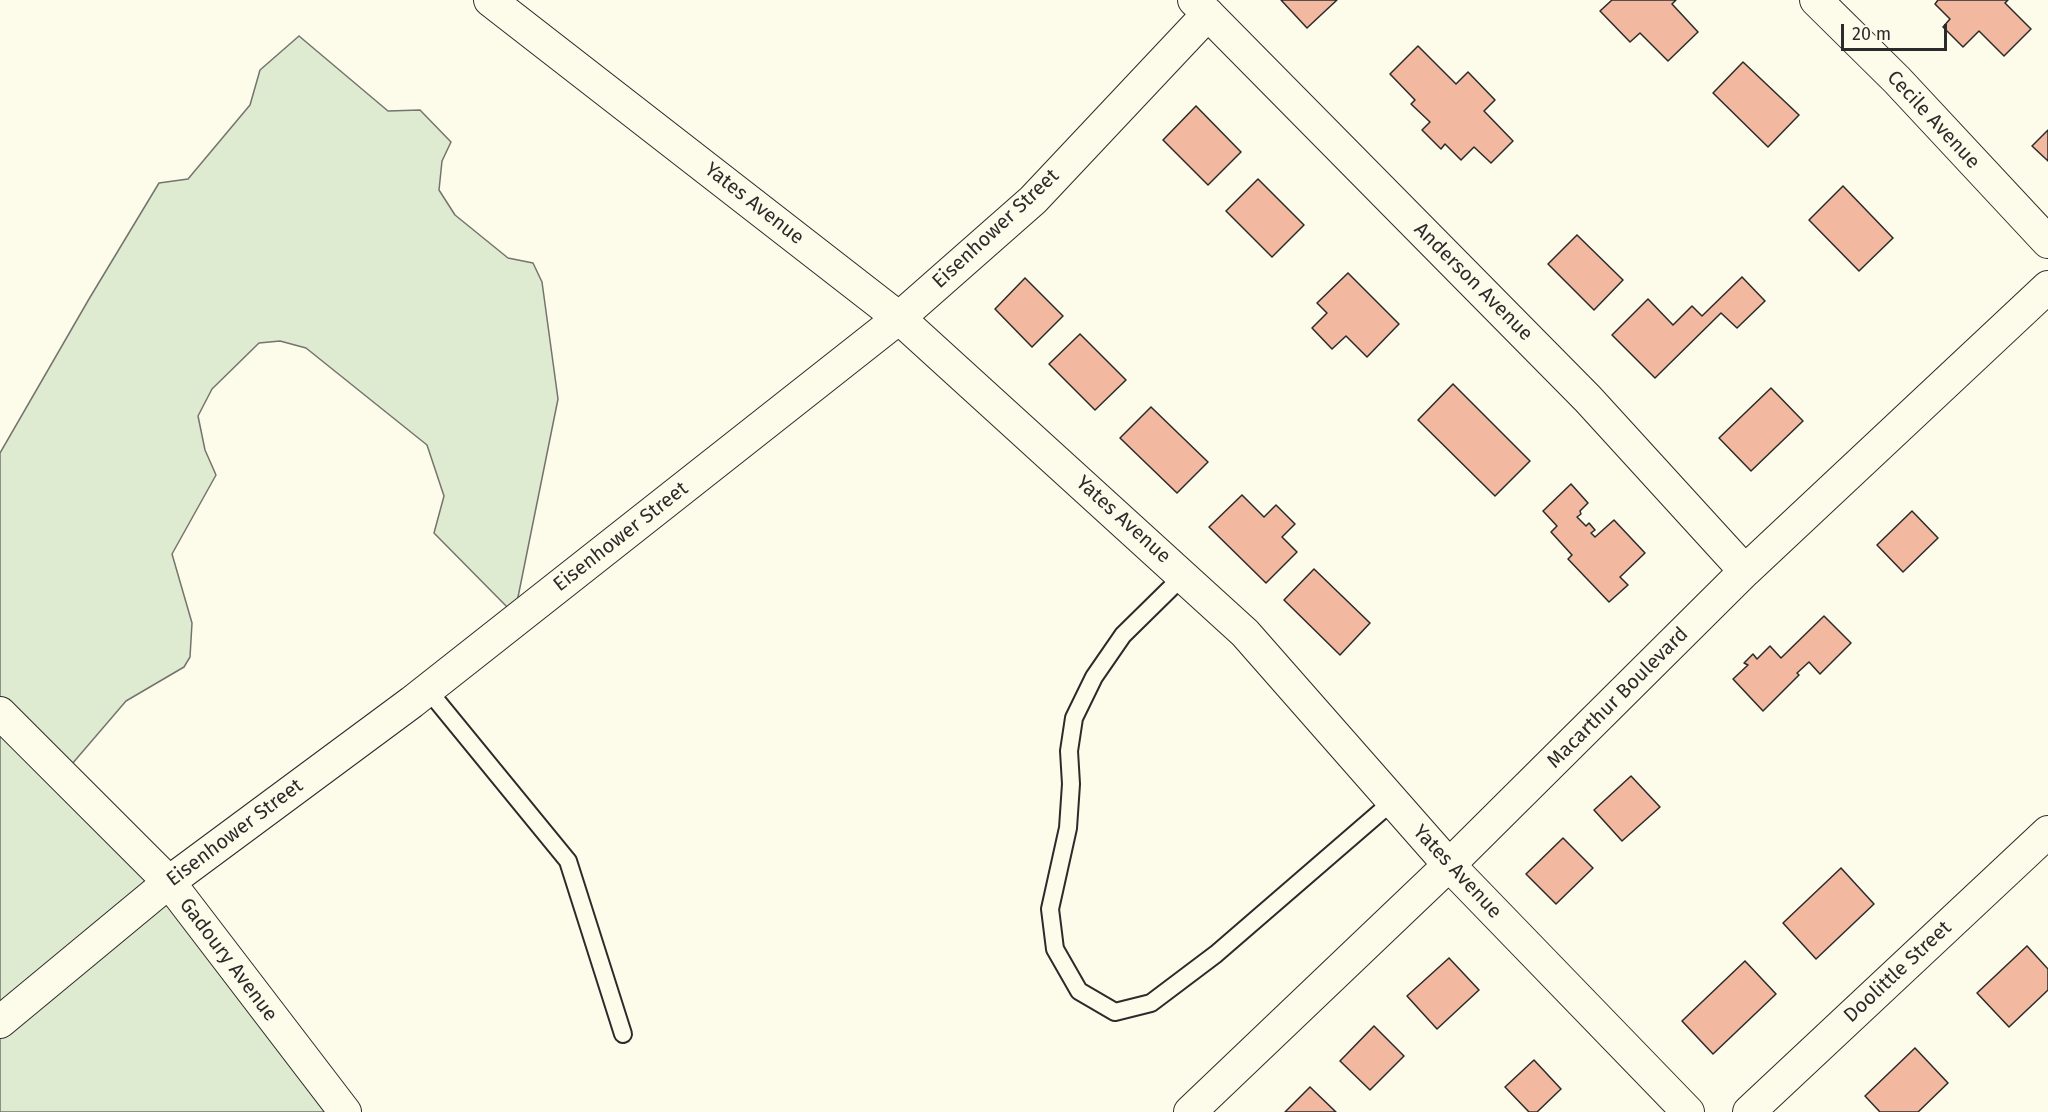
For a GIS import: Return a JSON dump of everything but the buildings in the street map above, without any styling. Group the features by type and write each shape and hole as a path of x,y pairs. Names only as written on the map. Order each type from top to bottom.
{"street":[{"name":"Yates Avenue","path":"490,0 899,318 1245,633 1449,865 1688,1112"},
{"name":"Cecile Avenue","path":"1816,0 1897,80 2048,242"},
{"name":"Eisenhower Street","path":"0,1023 169,882 428,690 899,318 1033,200 1201,7"},
{"name":"Anderson Avenue","path":"1201,7 1588,399 1745,571"},
{"name":"Macarthur Boulevard","path":"1190,1112 1449,865 1745,571 2048,287"},
{"name":"Gadoury Avenue","path":"0,713 169,882 345,1112"},
{"name":"Doolittle Street","path":"1749,1112 2048,832"}],"lane":[{"path":"1183,576 1123,635 1094,677 1074,718 1069,751 1071,784 1068,828 1050,909 1055,949 1079,991 1115,1012 1151,1003 1225,947 1393,801"},
{"path":"428,690 568,861 623,1034"}],"green space":[{"path":"299,36 388,111 420,110 451,142 442,161 439,190 455,215 508,258 533,263 542,282 558,399 516,607 513,613 434,533 444,496 427,445 306,348 280,341 259,343 212,389 198,416 205,450 216,475 172,554 192,623 190,657 184,667 126,701 66,771 339,1112 0,1112 0,453 159,183 188,179 250,105 260,70"}]}
